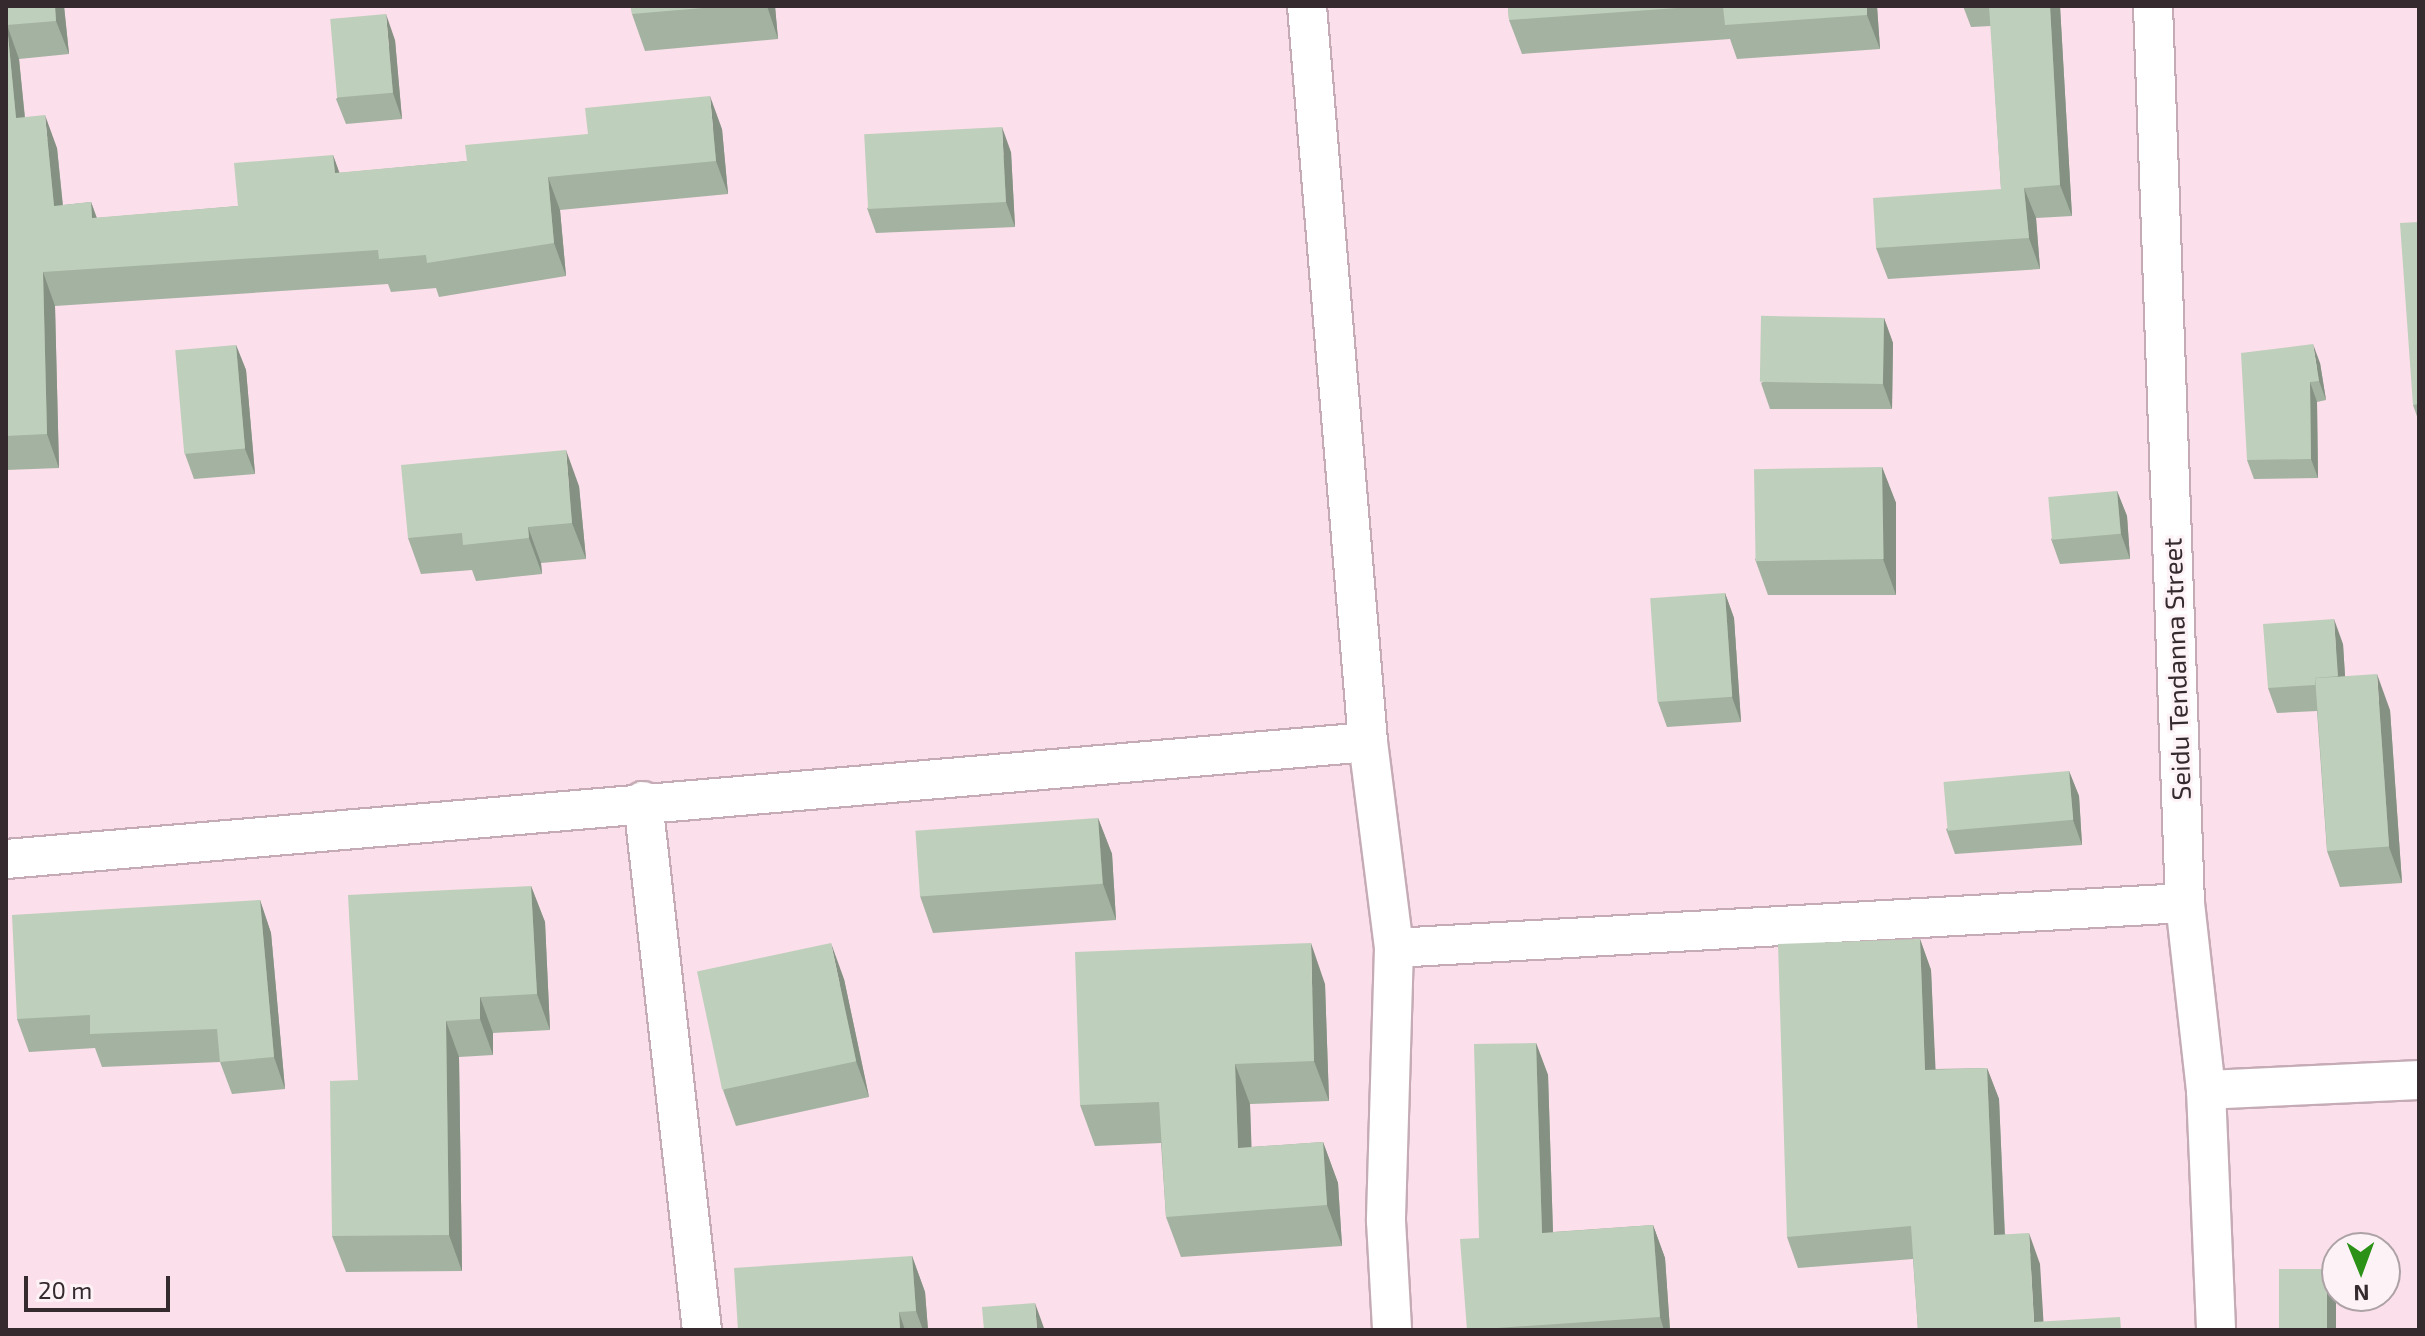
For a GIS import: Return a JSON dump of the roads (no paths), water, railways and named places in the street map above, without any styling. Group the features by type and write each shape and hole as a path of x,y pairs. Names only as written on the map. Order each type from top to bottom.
{"street":[{"path":"1307,6 1368,742 1394,948 1386,1221 1392,1330"},
{"name":"Seidu Tendanna Street","path":"2153,6 2185,903 2206,1090 2216,1330"},
{"path":"6,859 643,801 1368,742"},
{"path":"643,801 702,1330"},
{"path":"1394,948 2185,903"},
{"path":"2206,1090 2419,1080"}]}
